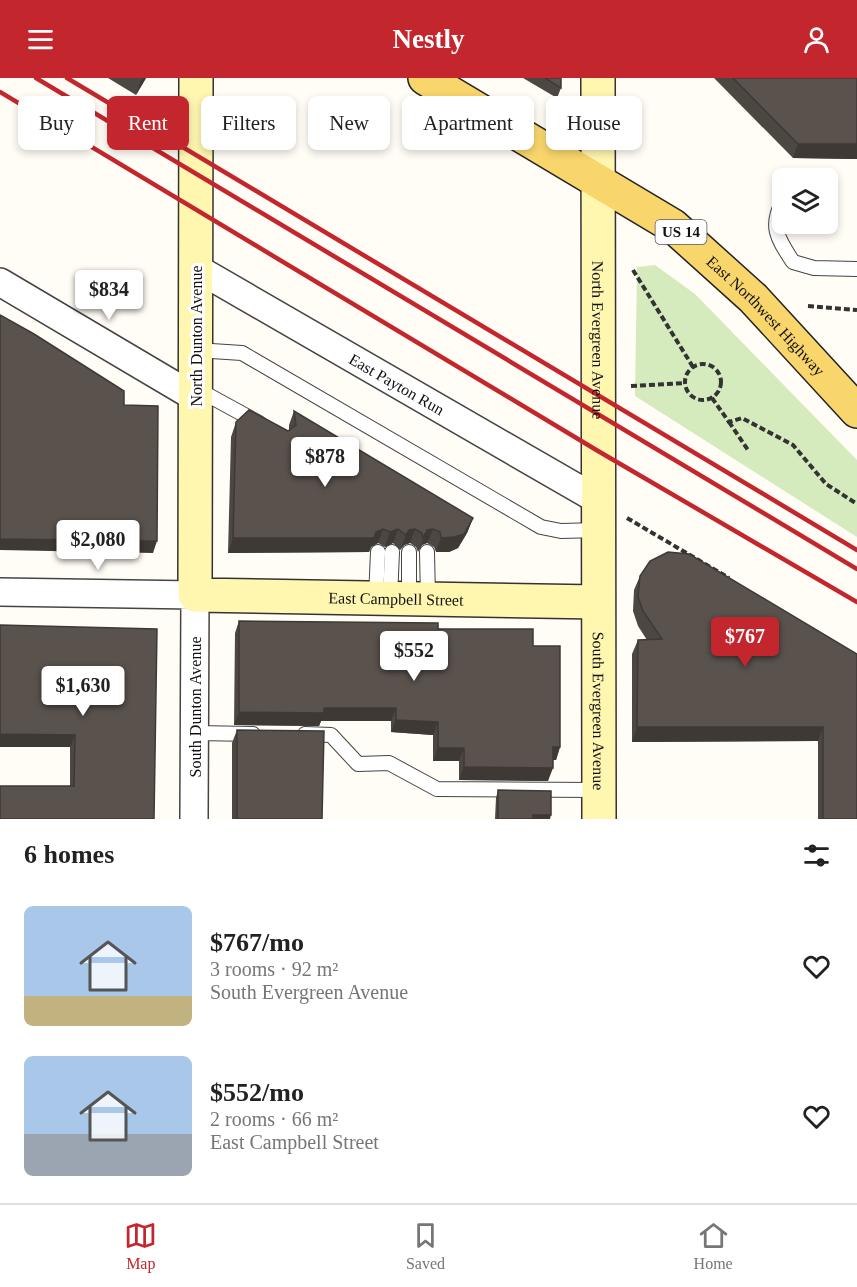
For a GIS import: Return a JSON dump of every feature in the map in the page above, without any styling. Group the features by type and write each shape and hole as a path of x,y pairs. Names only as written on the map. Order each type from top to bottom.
{"main road":[{"name":"East Northwest Highway","path":"425,78 673,226 702,249 753,298 857,411"}],"street":[{"name":"North Dunton Avenue","path":"195,595 196,78"},
{"name":"North Evergreen Avenue","path":"598,78 598,180 607,516 598,602"},
{"name":"East Payton Run","path":"196,268 607,516"},
{"path":"0,282 196,393"},
{"path":"0,592 195,595"},
{"name":"East Campbell Street","path":"195,595 598,602"},
{"name":"South Dunton Avenue","path":"194,819 195,595"},
{"name":"South Evergreen Avenue","path":"598,602 599,805"}],"lane":[{"path":"777,234 793,262 814,268 857,269"},
{"path":"196,350 242,353 541,527 561,531 607,516"},
{"path":"196,393 274,431"},
{"path":"385,552 401,598"},
{"path":"401,598 409,552"},
{"path":"401,598 427,552"},
{"path":"195,733 273,734"},
{"path":"296,734 331,735 358,764 389,764 437,789 599,805"}],"path":[{"path":"633,270 693,367"},
{"path":"808,306 857,310"},
{"path":"710,365 719,373 721,384 712,398 695,398 690,394 685,383 687,374 693,367 710,365"},
{"path":"631,386 685,383"},
{"path":"712,398 748,450"},
{"path":"729,422 742,418 793,445 826,484 857,504"},
{"path":"607,516 738,584"}],"green space":[{"path":"655,265 695,294 857,460 857,537 635,396 637,267"}],"building":[{"path":"545,78 561,78 561,88"},
{"path":"733,78 857,78 857,144 798,144"},
{"path":"0,315 124,391 124,405 158,406 157,541 0,539"},
{"path":"249,410 288,431 296,425 294,411 473,518 464,534 454,537 441,538 440,532 433,529 427,530 423,538 422,533 415,529 409,530 406,535 398,529 390,532 383,529 376,532 374,538 233,538 236,422"},
{"path":"668,552 689,554 857,654 857,819 823,819 823,727 637,727 638,640 662,639 643,611 638,597 640,576 650,561"},
{"path":"239,621 438,623 438,629 533,629 533,646 560,646 560,747 553,747 553,768 464,767 464,748 438,748 438,722 396,720 396,708 324,708 324,713 239,712"},
{"path":"0,625 157,629 154,819 0,819 0,786 74,786 75,735 0,734"},
{"path":"237,730 324,731 322,819 237,819"},
{"path":"498,790 551,791 551,815 533,815 533,819 498,819"}],"railway":[{"path":"36,78 857,569"},
{"path":"67,78 857,550"},
{"path":"0,92 598,451 857,602"}]}
